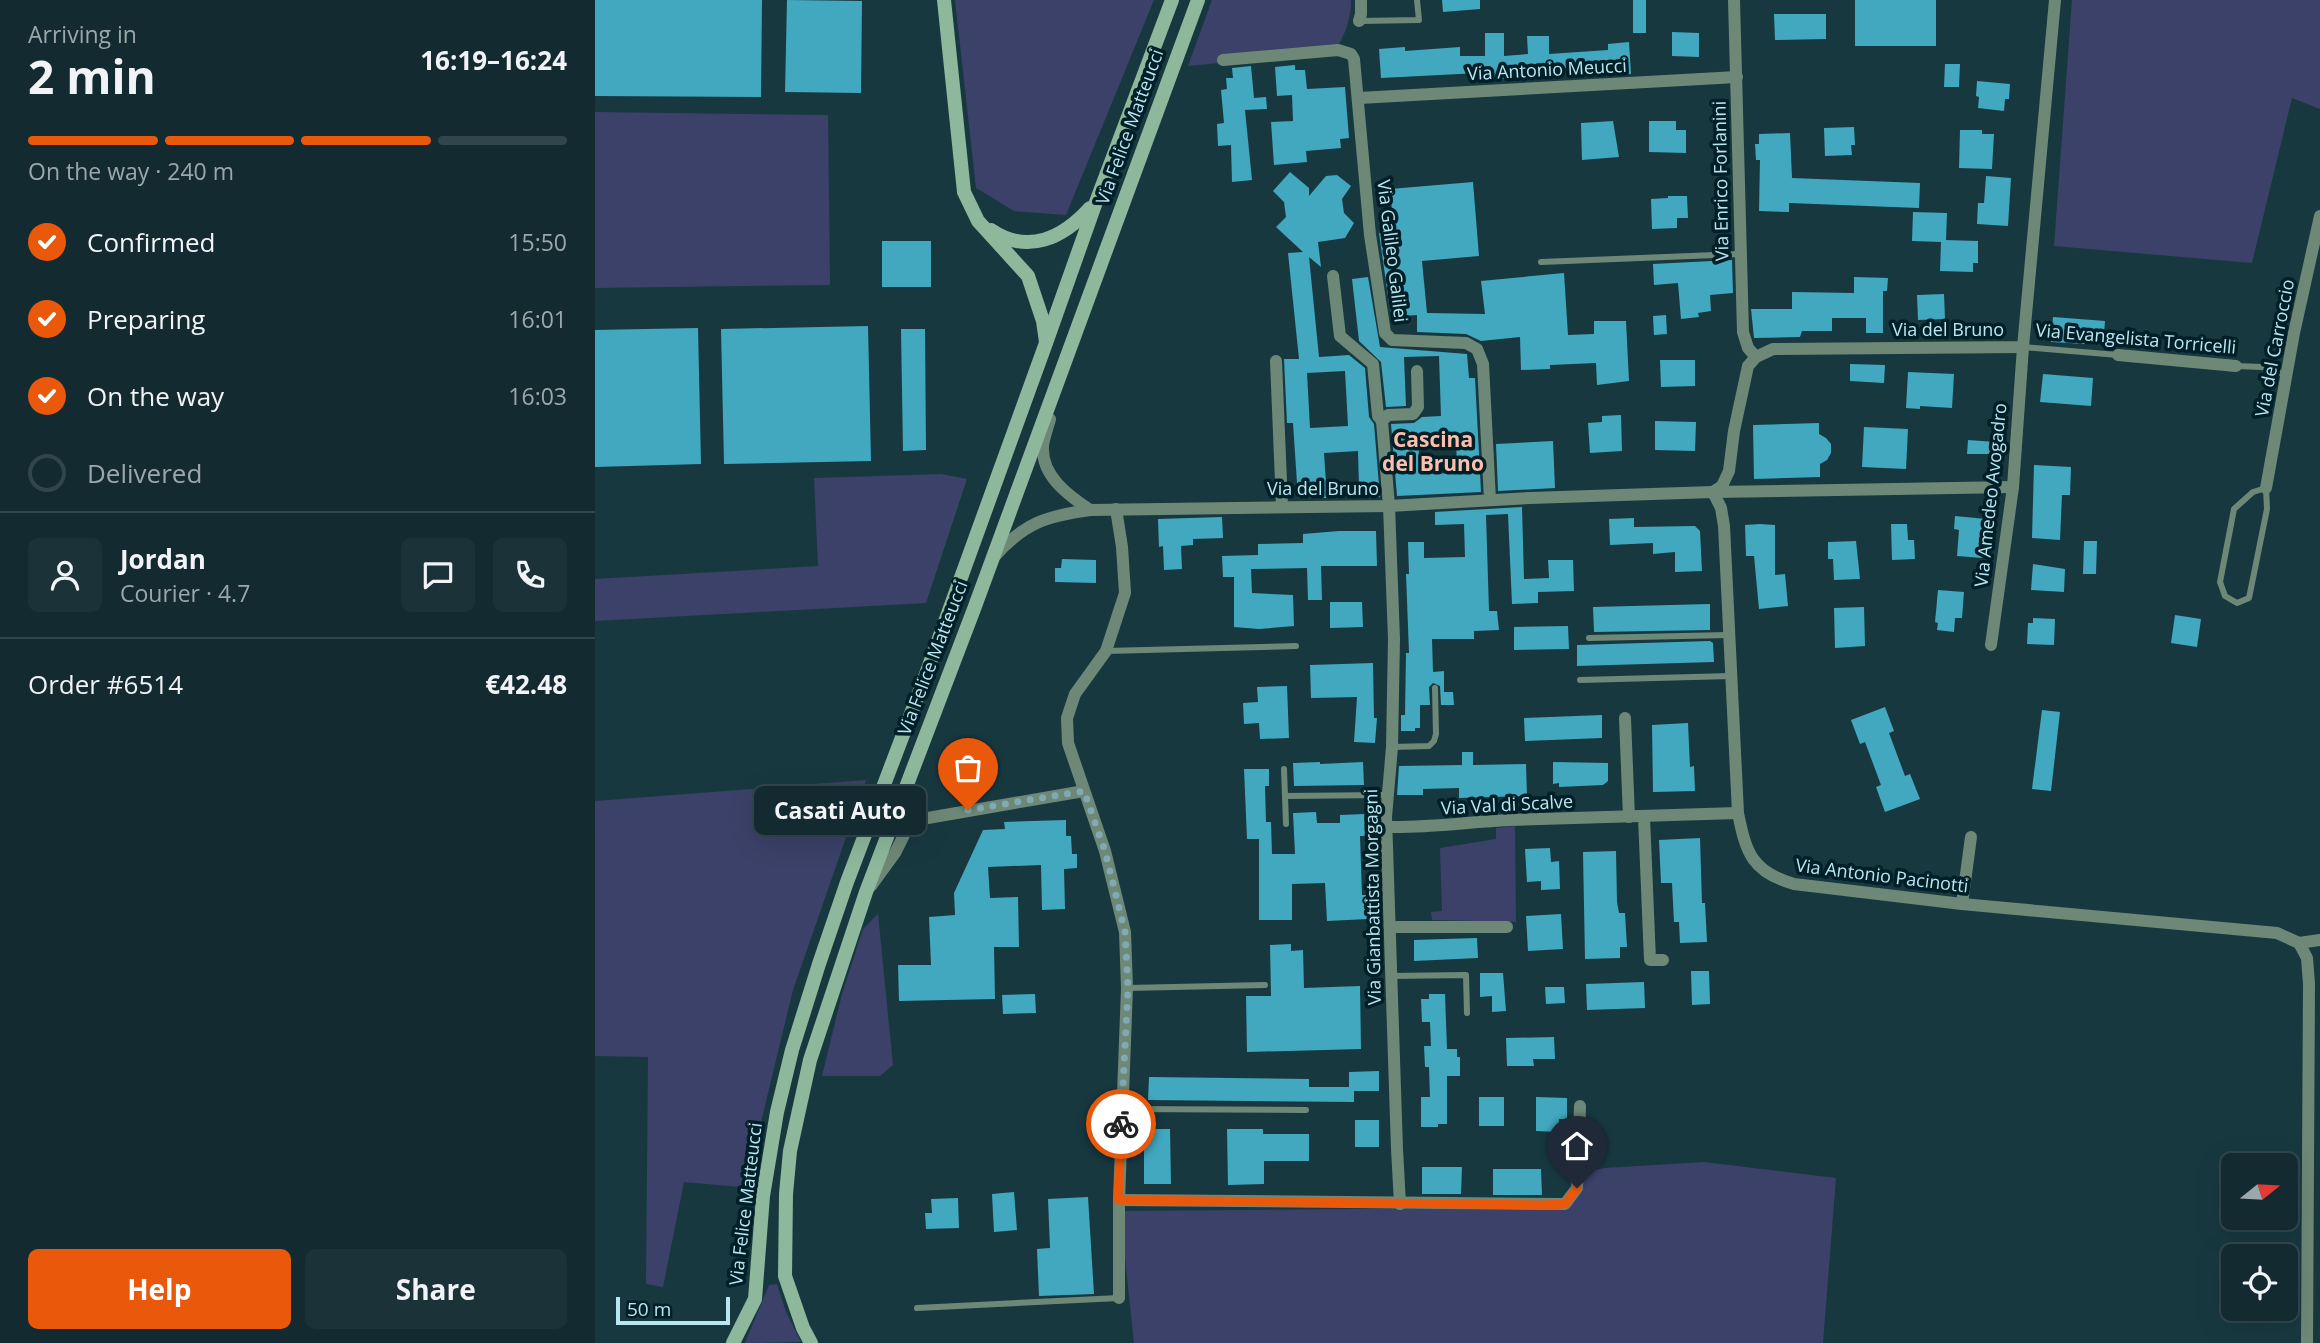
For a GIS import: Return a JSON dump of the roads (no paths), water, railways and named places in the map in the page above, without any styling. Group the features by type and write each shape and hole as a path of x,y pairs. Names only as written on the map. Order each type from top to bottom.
{"main road":[{"path":"944,0 964,192 978,221 1028,276 1043,321 1047,343"},
{"name":"Via Felice Matteucci","path":"733,1343 755,1299 763,1196 777,1112 792,1050 847,882 1047,343 1095,202 1172,0"},
{"name":"Via Felice Matteucci","path":"811,1343 785,1276 786,1194 790,1151 810,1060 866,892 1198,0"},
{"path":"978,221 995,233 1020,241 1042,242 1063,233 1080,220 1095,202"}],"street":[{"path":"1359,21 1361,0"},
{"name":"Via Enrico Forlanini","path":"1734,0 1743,332 1748,348 1756,357"},
{"name":"Via del Bruno","path":"1756,357 1773,349 2023,348 2055,0"},
{"name":"Via Galileo Galilei","path":"1223,60 1343,51 1354,59 1370,235 1385,333 1391,340 1466,343 1477,349 1483,364 1490,500"},
{"name":"Via Antonio Meucci","path":"1359,98 1737,77"},
{"name":"Via del Carroccio","path":"2266,488 2294,332 2320,216"},
{"name":"Via Gianbattista Morgagni","path":"1333,276 1340,336 1373,364 1378,416 1382,421 1389,506 1394,639 1387,827 1400,1204"},
{"name":"Via Amedeo Avogadro","path":"1991,645 2013,487 2023,348"},
{"name":"Via Evangelista Torricelli","path":"2118,355 2236,366"},
{"path":"1713,492 1722,486 1728,471 1748,366 1756,357"},
{"path":"1276,361 1282,506"},
{"path":"1382,421 1388,415 1413,414 1418,407 1417,370"},
{"path":"1059,373 1043,447 1056,483 1090,510"},
{"name":"Via del Bruno","path":"989,562 1011,538 1035,523 1090,510 1389,506 1713,492 2013,487"},
{"name":"Via Antonio Pacinotti","path":"1713,492 1721,508 1724,526 1738,813 1750,855 1762,870 1774,879 1794,884 1962,904 2277,933 2299,943"},
{"path":"1116,509 1125,593 1106,651 1075,694 1067,718 1068,743 1105,851 1125,932 1128,988 1118,1200 1119,1298"},
{"path":"1625,718 1629,817"},
{"path":"866,892 895,853 907,830 922,819 1084,791"},
{"name":"Via Val di Scalve","path":"1387,827 1738,813"},
{"path":"1644,817 1650,960 1663,960"},
{"path":"1962,904 1971,837"},
{"path":"1390,927 1507,927"},
{"path":"2307,1343 2309,984 2307,958 2299,943 2320,940"},
{"path":"1118,1200 1565,1204 1577,1188 1580,1106"}],"lane":[{"path":"1359,21 1419,20 1417,0"},
{"path":"1541,262 1740,254"},
{"name":"Via Evangelista Torricelli","path":"2023,348 2118,355"},
{"name":"Via Evangelista Torricelli","path":"2236,366 2262,367 2287,375"},
{"path":"2266,488 2267,509 2249,598 2237,603 2225,596 2220,582 2234,509 2253,492 2266,488"},
{"path":"1590,638 1729,635"},
{"path":"1106,651 1296,646"},
{"path":"1580,680 1731,676"},
{"path":"1391,747 1429,746 1434,741 1435,688"},
{"path":"1284,769 1286,824"},
{"path":"1285,796 1387,795"},
{"path":"1391,976 1466,975 1467,1013"},
{"path":"1128,988 1265,985"},
{"path":"1122,1109 1306,1110"},
{"path":"917,1308 1119,1298"}],"place":[{"name":"Casati Auto","path":"968,810"}],"district":[{"name":"Cascina del Bruno","path":"1433,452"}]}
